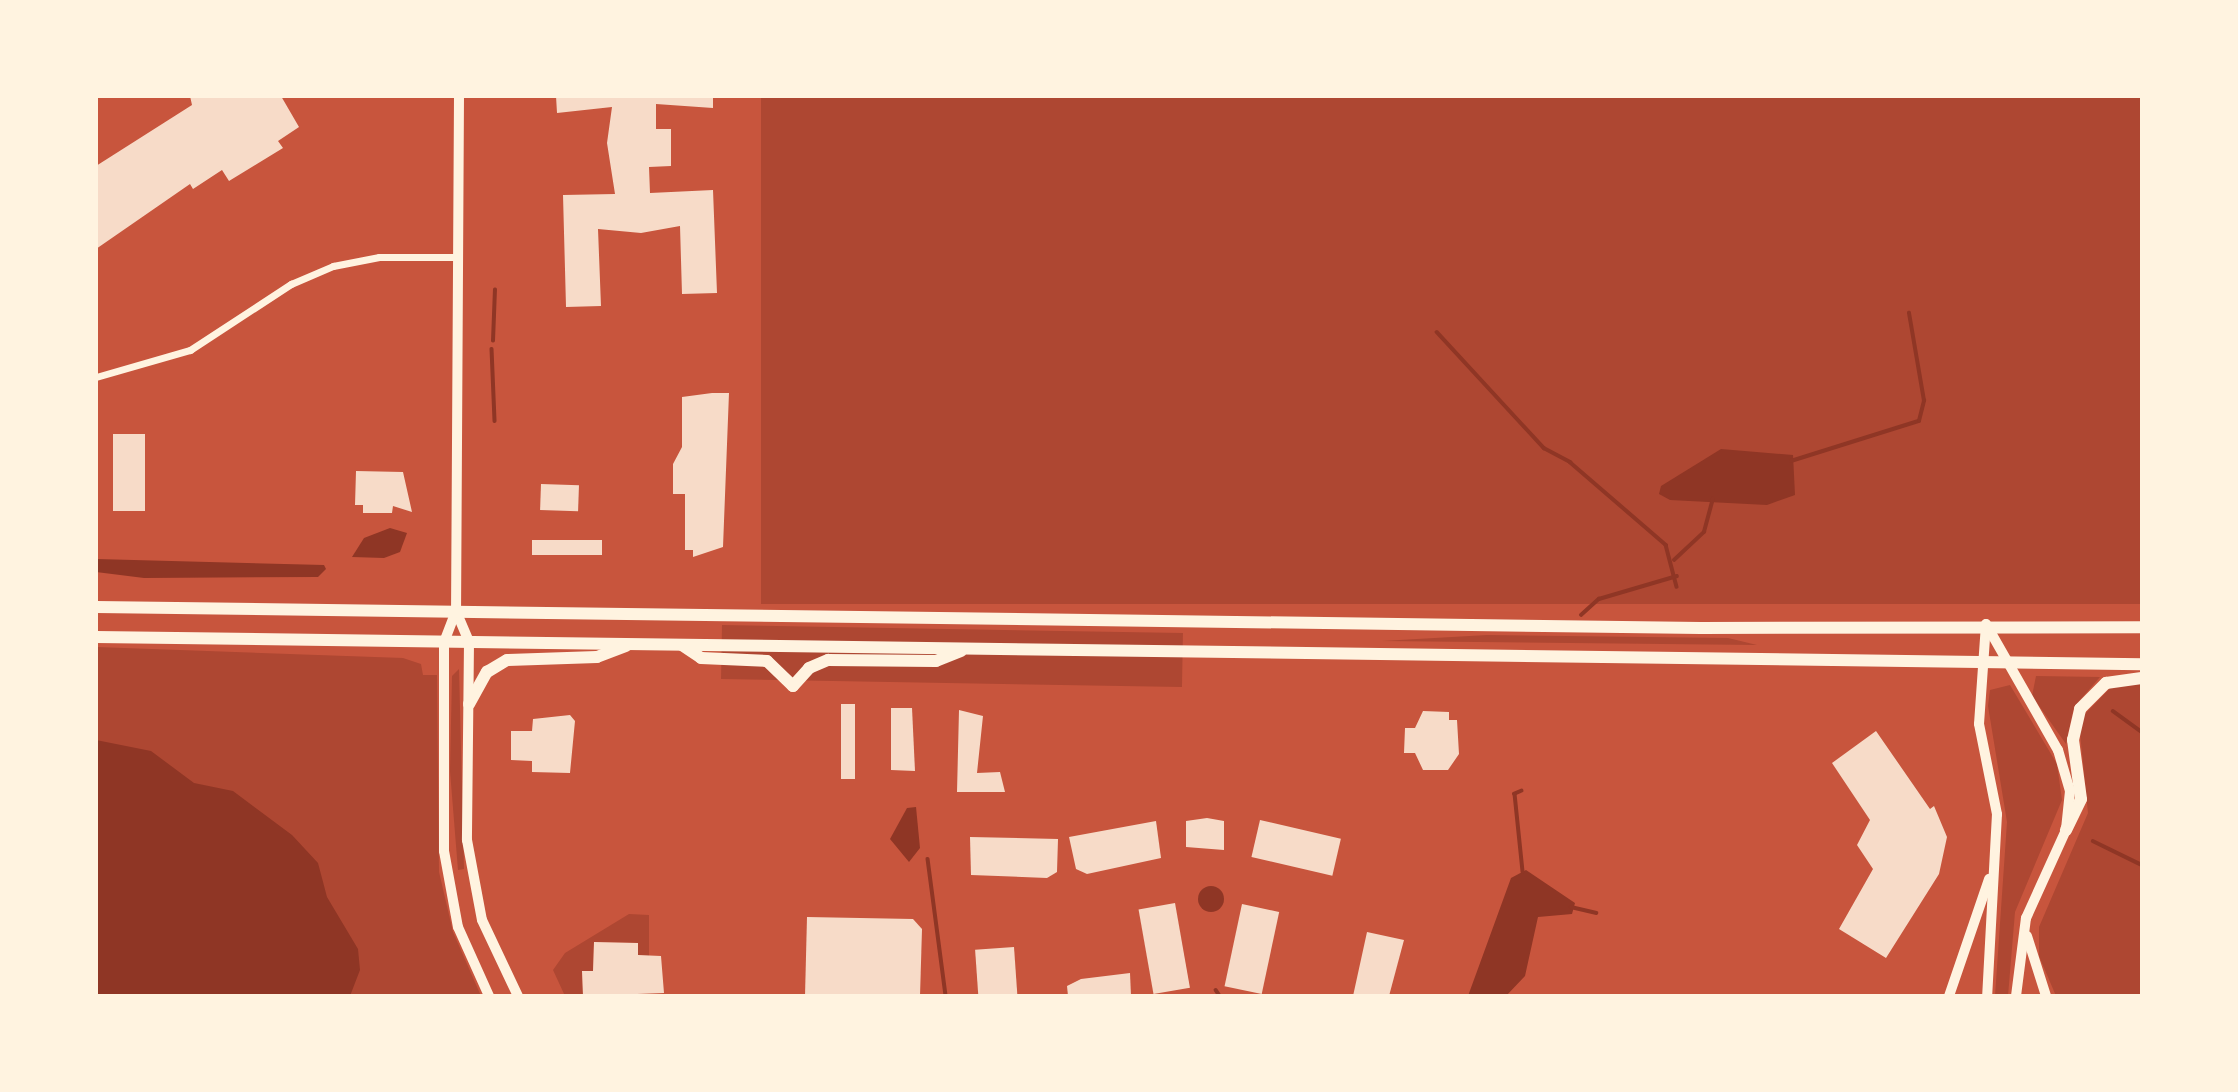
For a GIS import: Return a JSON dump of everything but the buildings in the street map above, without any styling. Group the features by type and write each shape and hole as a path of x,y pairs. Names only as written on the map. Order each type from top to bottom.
{"main road":[{"path":"459,96 456,611 444,642 447,884 461,936 489,996"},
{"path":"96,607 1701,628 1986,624 2142,627"},
{"path":"456,611 469,642 470,871 487,933 519,996"},
{"path":"1986,624 1981,662 1979,724 1997,814 1987,996"},
{"path":"1986,624 2066,769 2066,830"},
{"path":"96,637 2142,664"},
{"path":"469,704 487,672 507,660 597,657 632,644"},
{"path":"682,645 701,658 767,661 793,686 822,661 936,661 967,649"},
{"path":"2017,996 2026,918 2081,799 2074,740 2080,709 2106,683 2142,678"},
{"path":"1949,996 1992,873"},
{"path":"2026,918 2032,966 2046,996"}],"street":[{"path":"96,377 183,353 291,284 333,266 379,257 458,257"}],"shaded area":[{"path":"761,96 2142,96 2142,604 761,604"},
{"path":"1721,449 1793,455 1795,495 1767,505 1670,500 1659,494 1661,486"},
{"path":"390,528 407,533 400,552 384,558 352,557 364,538"},
{"path":"96,559 324,565 326,569 318,577 144,578 96,572"},
{"path":"722,625 1183,633 1182,687 721,679"},
{"path":"1487,635 1728,638 1757,645 1382,641"},
{"path":"96,647 403,658 421,664 423,675 437,675 439,872 453,932 481,996 96,996"},
{"path":"459,669 464,869 458,870 450,771 452,676"},
{"path":"2036,676 2100,677 2074,707 2066,744 2032,696"},
{"path":"2142,681 2142,996 2056,996 2039,956 2039,927 2088,813 2080,733 2084,715 2113,685"},
{"path":"2010,685 2057,764 2062,800 2015,912 2008,996 1995,996 2007,822 1988,706 1990,690"},
{"path":"96,740 151,751 194,783 233,791 292,835 318,863 327,897 358,949 360,970 350,996 96,996"},
{"path":"916,807 920,848 909,862 890,839 907,808"},
{"path":"1526,870 1575,903 1572,914 1538,917 1525,976 1506,996 1468,996 1511,878"},
{"path":"1211,886 1220,890 1224,899 1220,908 1211,912 1202,908 1198,899 1202,890"},
{"path":"629,914 649,915 649,956 638,955 638,943 594,942 593,971 582,971 583,996 565,996 553,970 565,953"}],"waterway":[{"path":"493,341 495,290"},
{"path":"1791,461 1919,421 1924,401 1909,313"},
{"path":"1437,332 1544,448 1570,462 1666,545 1677,587"},
{"path":"492,349 495,421"},
{"path":"1674,560 1704,532 1713,499"},
{"path":"1581,615 1599,599 1677,576"},
{"path":"2113,711 2142,732"},
{"path":"1522,791 1515,794 1523,872"},
{"path":"2093,841 2142,865"},
{"path":"928,859 946,996"},
{"path":"1571,907 1596,913"},
{"path":"1216,990 1220,996"}]}
